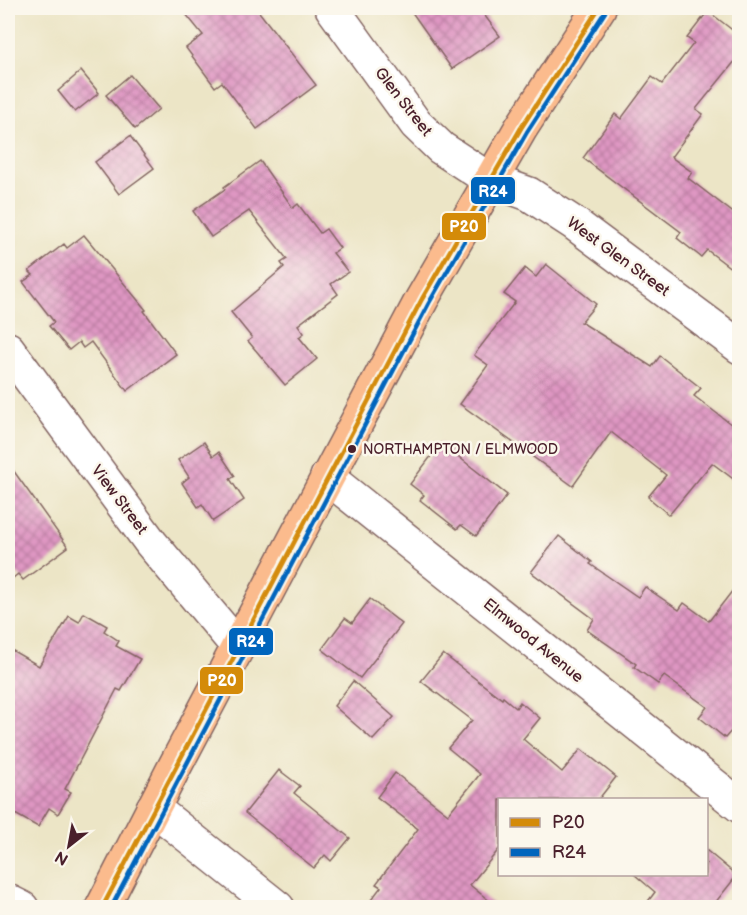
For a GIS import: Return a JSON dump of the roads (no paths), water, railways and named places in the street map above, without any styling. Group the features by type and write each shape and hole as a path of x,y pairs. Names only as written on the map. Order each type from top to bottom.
{"main road":[{"path":"102,908 422,298 553,76 599,8"}],"street":[{"name":"Glen Street","path":"332,8 417,124 441,148 490,180"},
{"name":"West Glen Street","path":"490,180 529,194 575,224 740,347"},
{"name":"View Street","path":"8,349 151,543 238,647"},
{"name":"Elmwood Avenue","path":"327,477 740,806"},
{"path":"153,808 278,908"},
{"path":"8,901 22,908"}],"place":[{"name":"NORTHAMPTON / ELMWOOD","path":"352,449"}]}
